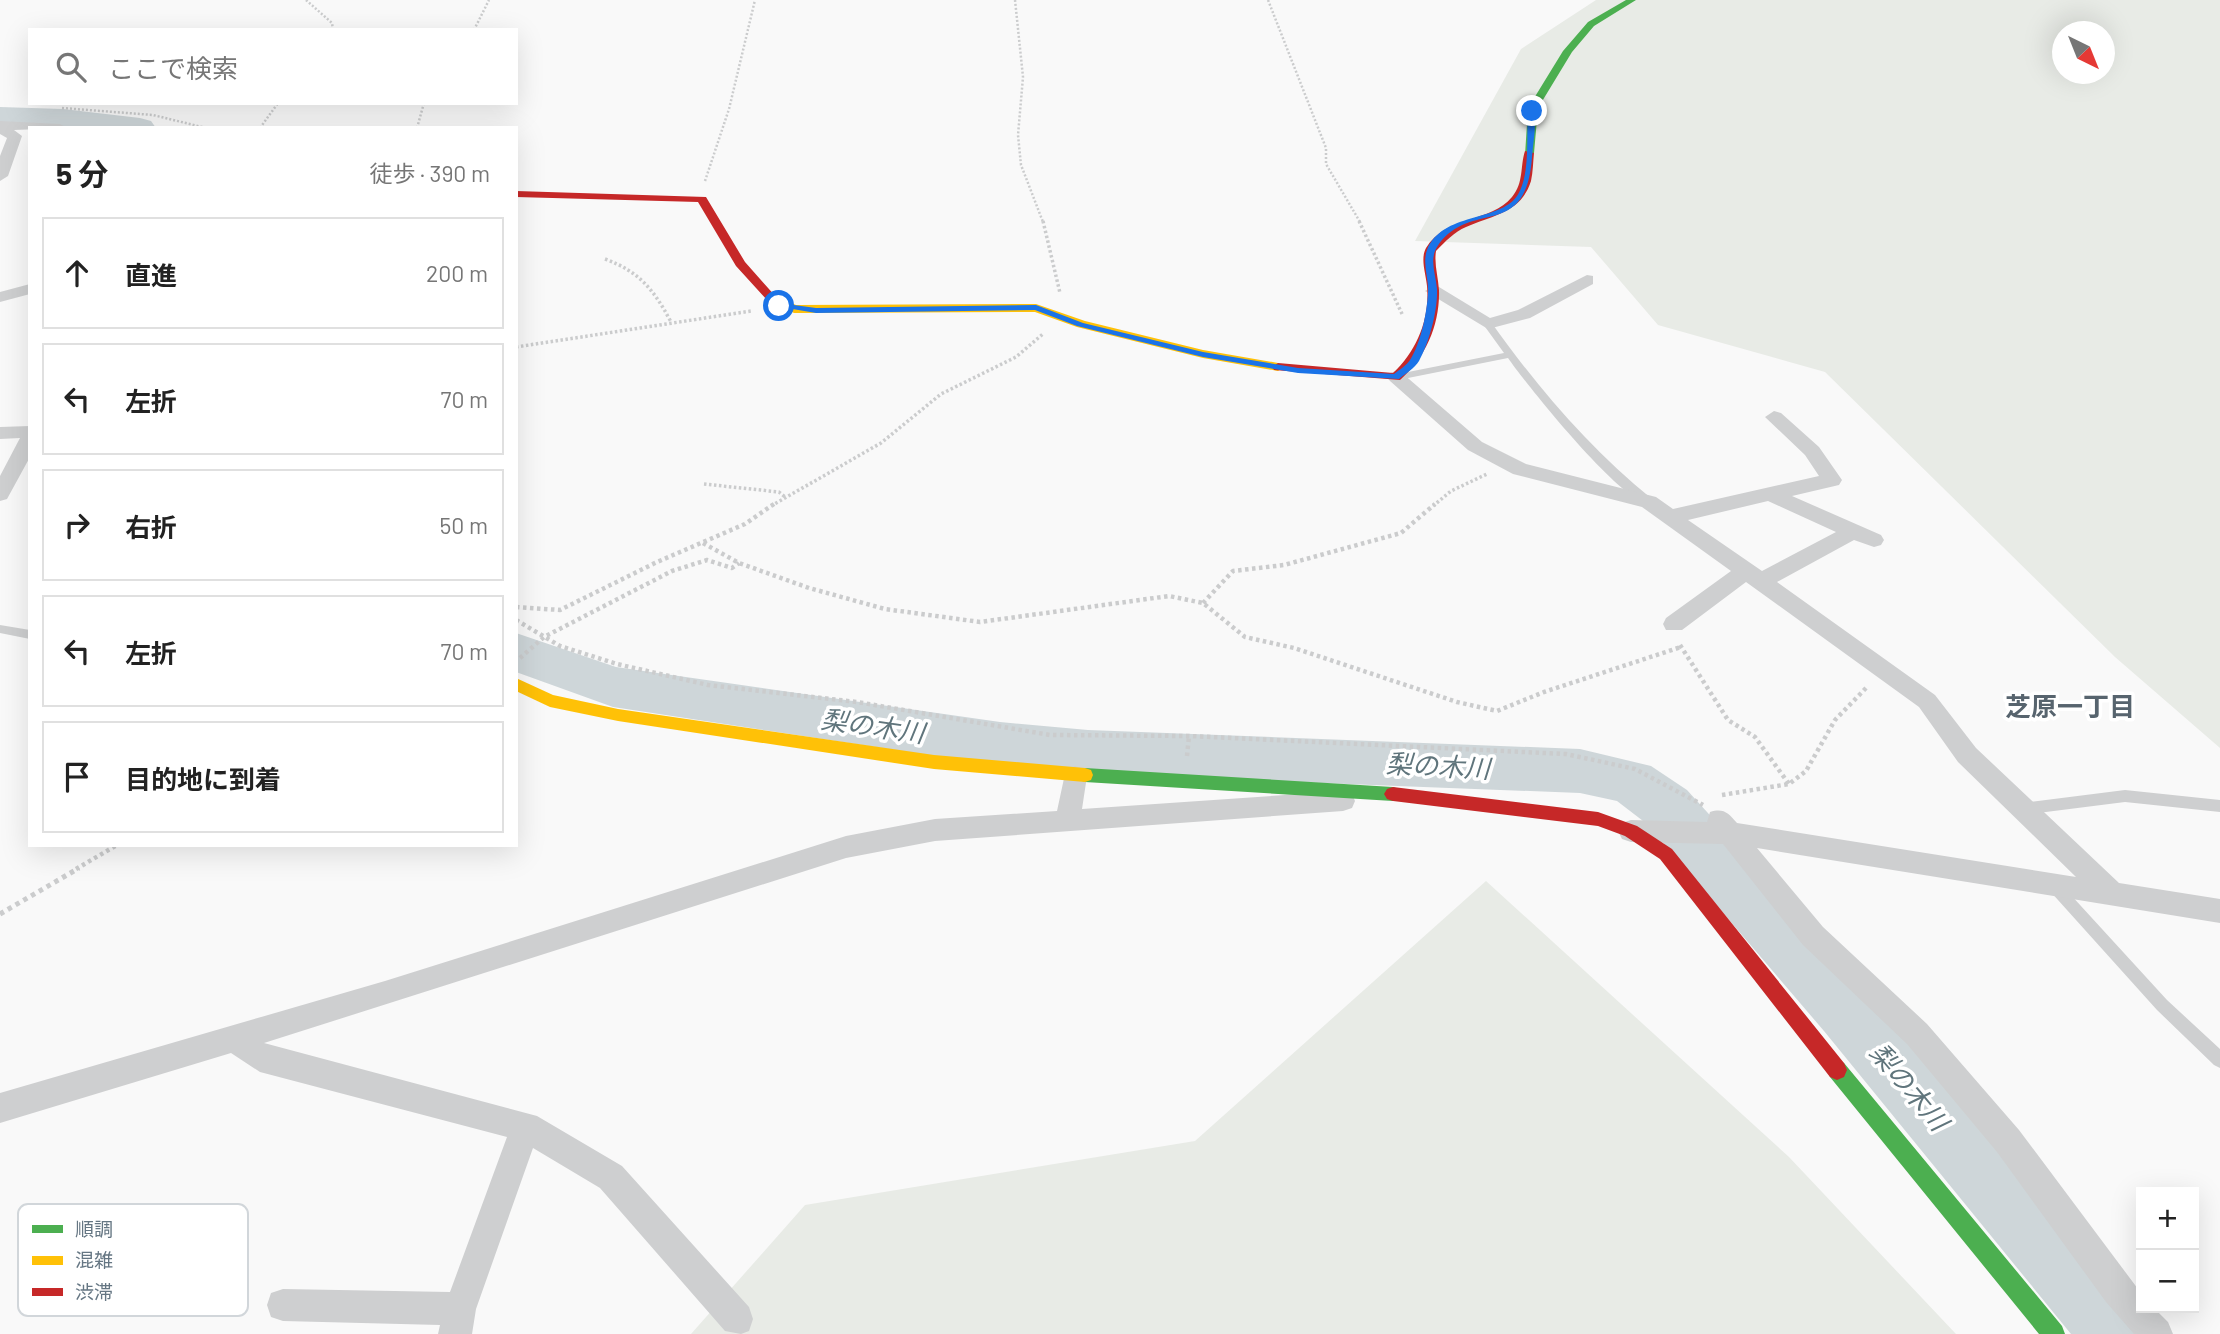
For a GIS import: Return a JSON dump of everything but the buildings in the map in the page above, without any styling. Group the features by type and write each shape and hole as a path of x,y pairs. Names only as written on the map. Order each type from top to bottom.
{"street":[{"path":"1396,377 1414,362 1427,323 1433,291 1429,261 1432,248 1447,232 1477,217 1507,209 1520,197 1527,180 1532,111 1572,42 1593,21 1632,0"},
{"path":"0,127 28,127"},
{"path":"0,127 15,136 0,176"},
{"path":"518,194 702,199 756,286 779,306 816,311 1012,306 1036,308 1080,324 1203,354 1298,370 1396,377 1475,446 1511,464 1648,502 1885,670 1927,701 1967,755 2111,893"},
{"path":"1433,291 1488,324 1524,314 1587,279"},
{"path":"0,297 28,290"},
{"path":"1670,517 1832,480 1812,451 1774,417"},
{"path":"0,433 28,432"},
{"path":"0,494 28,442"},
{"path":"1769,494 1874,540"},
{"path":"1674,624 1754,576 1852,532"},
{"path":"518,685 551,701 618,715 934,762 1074,776 1198,780 1419,796 1598,819 1632,831 1666,854 1811,1038 2054,1334"},
{"path":"1068,821 1074,776"},
{"path":"0,1108 237,1040 846,847 934,830 1419,796"},
{"path":"1632,831 1719,828 2220,911"},
{"path":"1719,828 1813,936 1917,1034 2008,1141 2117,1290 2156,1334"},
{"path":"237,1040 260,1058 526,1127 611,1177 737,1319"},
{"path":"283,1305 457,1322 526,1127"}],"lane":[{"path":"1488,324 1521,373 1608,471 1648,502"},
{"path":"1396,377 1510,355"},
{"path":"0,629 28,635"},
{"path":"2023,809 2125,796 2220,806"},
{"path":"2051,884 2162,1005 2220,1060"}],"path":[{"path":"306,0 332,23 333,28"},
{"path":"475,28 489,0"},
{"path":"702,199 704,184 748,39 755,0"},
{"path":"518,607 560,610 657,562 745,524 785,497 881,443 941,394 1016,357 1063,317 1065,313 1041,213 1021,165 1018,135 1023,77 1015,0"},
{"path":"1268,0 1326,148 1326,164 1368,237 1400,307 1405,327"},
{"path":"261,126 277,105"},
{"path":"418,126 423,105"},
{"path":"56,108 136,112 201,126"},
{"path":"605,259 635,269 650,284 671,322"},
{"path":"518,347 779,306"},
{"path":"1203,603 1233,571 1322,556 1401,533 1451,491 1511,464"},
{"path":"704,484 779,492 785,497"},
{"path":"703,544 739,563 809,588 885,609 980,622 1169,596 1203,603 1245,637 1294,648 1457,702 1497,711 1544,692 1681,647"},
{"path":"518,660 544,637 671,571 707,560 732,568 739,563"},
{"path":"518,621 560,646 617,664 709,685 857,702 1049,736 1189,736 1566,754 1635,769 1697,799 1719,828"},
{"path":"1674,624 1681,647 1728,720 1755,737 1789,784"},
{"path":"1697,799 1789,784 1806,771 1835,720 1885,670"},
{"path":"0,914 114,847"}],"shaded area":[{"path":"1596,0 2220,0 2220,748 2115,657 1825,372 1658,325 1591,247 1415,241 1521,49"},
{"path":"1486,881 1789,1157 1956,1334 691,1334 805,1205 1195,1141"}],"waterway":[{"name":"梨の木川","path":"0,116 63,118 125,126"},
{"name":"梨の木川","path":"518,653 613,687 1000,744 1088,752 1580,771 1632,782 1667,807 1846,1010 2118,1334"}],"traffic: fast":[{"path":"1529,153 1533,108 1568,51 1591,24 1632,0"},
{"path":"1085,775 1393,794"},
{"path":"1837,1070 2054,1334"}],"traffic: slow":[{"path":"771,298 794,309 1036,308 1081,324 1203,354 1278,367"},
{"path":"518,685 550,701 618,715 934,762 1085,775"}],"traffic: jam":[{"path":"1278,367 1396,377 1413,360 1429,325 1433,300 1431,250 1445,234 1461,225 1493,214 1519,197 1526,179 1529,153"},
{"path":"518,194 702,199 740,264 771,298"},
{"path":"1393,794 1598,819 1631,831 1666,854 1837,1070"}],"district":[{"name":"芝原一丁目","path":"2070,705"}],"route":[{"path":"779,306 816,311 1012,306 1036,308 1080,324 1203,354 1298,370 1349,376 1396,377 1414,362 1427,323 1433,291 1429,261 1432,248 1447,232 1477,217 1507,209 1520,197 1527,180 1532,111"}]}
